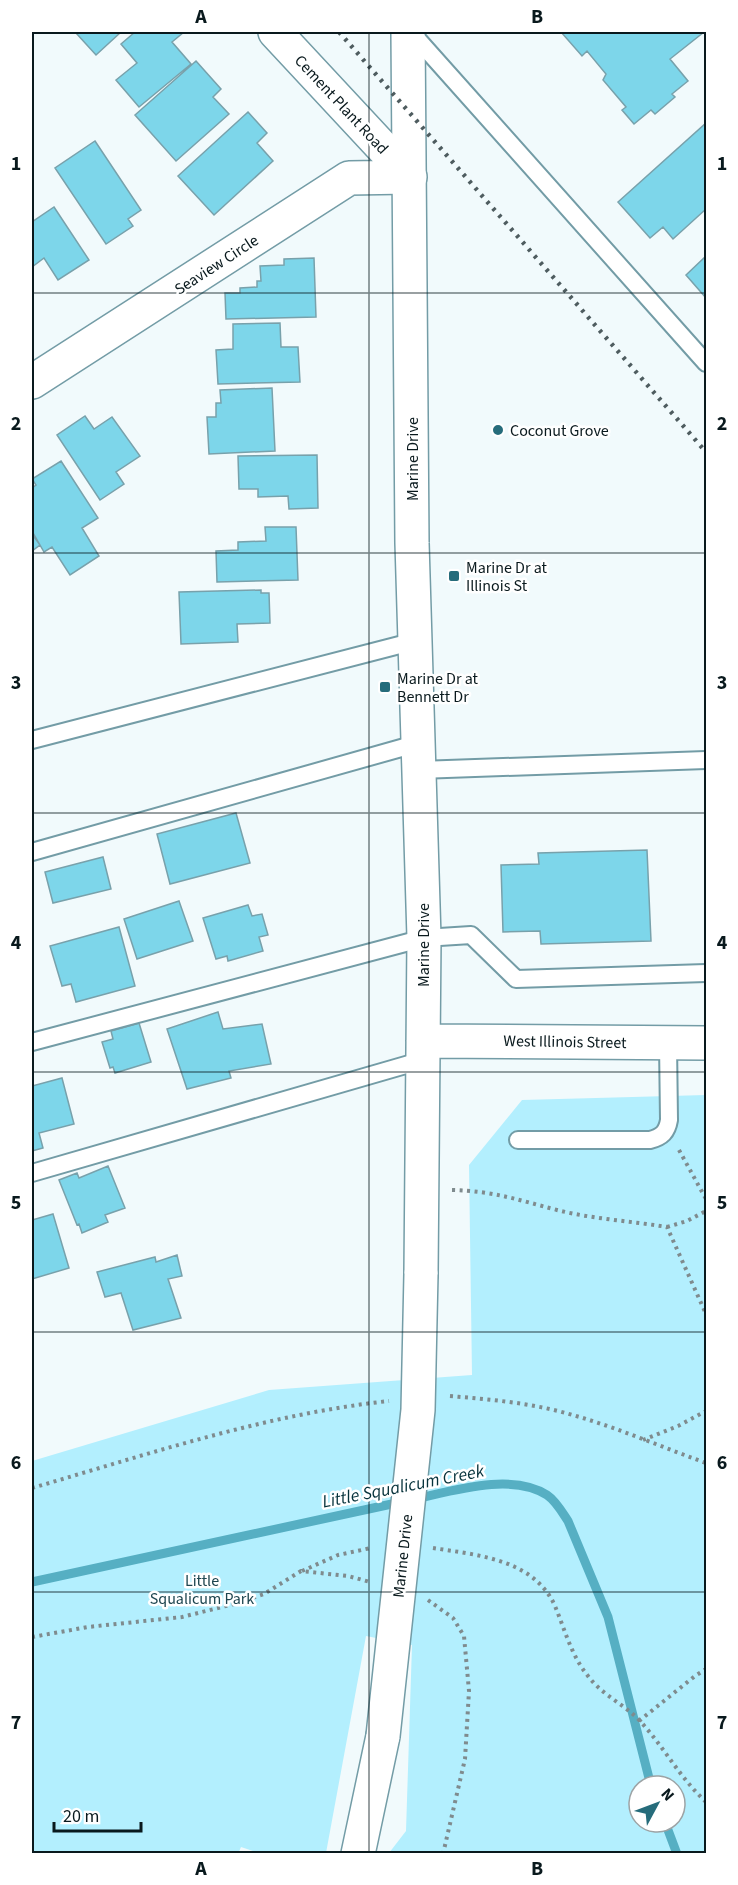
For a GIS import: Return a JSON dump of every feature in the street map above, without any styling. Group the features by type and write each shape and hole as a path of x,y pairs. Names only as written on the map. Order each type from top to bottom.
{"main road":[{"name":"Cement Plant Road","path":"275,32 410,177"},
{"name":"Marine Drive","path":"358,1854 383,1736 418,1410 424,938 412,543 409,32"},
{"name":"Seaview Circle","path":"32,382 349,178 410,177"},
{"name":"West Illinois Street","path":"423,1051 706,1043"}],"lane":[{"path":"409,32 706,363"},
{"path":"32,740 415,640"},
{"path":"32,852 419,756 706,760"},
{"path":"32,1042 424,938 471,935 516,980 706,973"},
{"path":"518,1140 650,1140 663,1135 669,1120 668,1043"},
{"path":"32,1173 423,1051"}],"path":[{"path":"667,1129 706,1199"},
{"path":"422,1189 480,1190 558,1210 667,1227 687,1221 706,1211"},
{"path":"667,1227 706,1314"},
{"path":"444,1395 503,1401 555,1411 610,1427 706,1463"},
{"path":"32,1488 211,1436 339,1406 398,1400"},
{"path":"643,1440 678,1426 706,1411"},
{"path":"32,1636 88,1627 182,1617 234,1604 264,1594 301,1571 338,1555 374,1548"},
{"path":"431,1548 489,1558 513,1565 535,1578 554,1604 574,1657 589,1678 639,1721 690,1788 706,1802"},
{"path":"301,1571 348,1576 377,1583"},
{"path":"428,1600 453,1618 464,1636 469,1691 465,1759 443,1854"},
{"path":"639,1721 706,1669"}],"green space":[{"name":"Little Squalicum Park","path":"706,1095 706,1853 389,1853 406,1831 412,1645 366,1636 326,1853 259,1853 241,1847 238,1854 32,1854 32,1461 269,1390 472,1375 469,1165 522,1100"}],"building":[{"path":"77,32 121,32 96,55"},
{"path":"135,32 184,32 172,42 191,64 139,107 116,80 137,63 121,44"},
{"path":"561,32 704,32 670,59 688,81 672,94 675,97 655,114 651,110 634,124 622,110 626,107 603,80 606,74 587,51 582,56"},
{"path":"196,61 221,89 213,97 229,114 176,161 135,115"},
{"path":"248,112 267,133 257,143 273,161 214,215 178,176"},
{"path":"706,123 706,209 673,239 663,227 650,238 618,202"},
{"path":"95,141 141,210 128,219 133,226 106,244 55,168"},
{"path":"54,207 89,260 58,280 44,258 32,267 32,222"},
{"path":"706,256 706,298 686,275"},
{"path":"314,258 316,317 226,319 225,293 240,293 240,288 257,287 257,281 261,281 260,266 284,265 284,259"},
{"path":"280,323 281,347 298,347 300,382 218,384 216,350 233,349 233,324"},
{"path":"272,388 275,451 209,454 207,417 216,417 216,403 221,403 220,390"},
{"path":"85,416 94,429 112,417 140,456 116,472 124,484 100,500 57,435"},
{"path":"317,455 318,508 289,509 288,496 258,497 258,489 239,489 238,456"},
{"path":"61,461 98,518 82,528 99,556 70,575 52,547 44,552 32,531 32,488 36,485 32,479"},
{"path":"265,527 296,527 298,580 217,582 216,551 238,550 238,542 266,541"},
{"path":"32,534 40,545 32,551"},
{"path":"261,590 261,593 269,593 270,623 237,624 238,642 181,644 179,592"},
{"path":"236,813 250,863 170,884 157,834"},
{"path":"647,850 651,941 541,944 540,931 503,932 501,865 539,864 538,853"},
{"path":"103,857 111,889 53,903 45,872"},
{"path":"179,901 193,941 137,959 124,919"},
{"path":"248,905 252,916 262,914 268,935 259,937 263,951 228,961 227,956 216,959 203,918"},
{"path":"119,927 135,986 76,1002 71,984 62,986 50,946"},
{"path":"218,1012 223,1029 262,1024 271,1064 229,1071 231,1078 187,1089 167,1029"},
{"path":"139,1023 151,1062 115,1073 113,1067 110,1068 102,1042 113,1039 111,1031"},
{"path":"62,1078 74,1124 39,1133 43,1148 32,1151 32,1086"},
{"path":"108,1166 125,1208 105,1215 108,1222 82,1233 59,1180 77,1173 79,1178"},
{"path":"53,1214 69,1268 32,1279 32,1220"},
{"path":"177,1255 182,1276 168,1279 181,1318 133,1330 121,1293 105,1297 97,1272 155,1257 156,1262"}],"waterway":[{"name":"Little Squalicum Creek","path":"415,1499 464,1488 500,1484 533,1488 556,1503 568,1521 608,1617 648,1774"},
{"name":"Little Squalicum Creek","path":"32,1582 401,1502"},
{"name":"Little Squalicum Creek","path":"670,1834 677,1854"}],"railway":[{"path":"339,32 706,452"}],"place":[{"name":"Coconut Grove","path":"498,430"},
{"name":"Marine Dr at Illinois St","path":"454,576"},
{"name":"Marine Dr at Bennett Dr","path":"385,687"}]}
